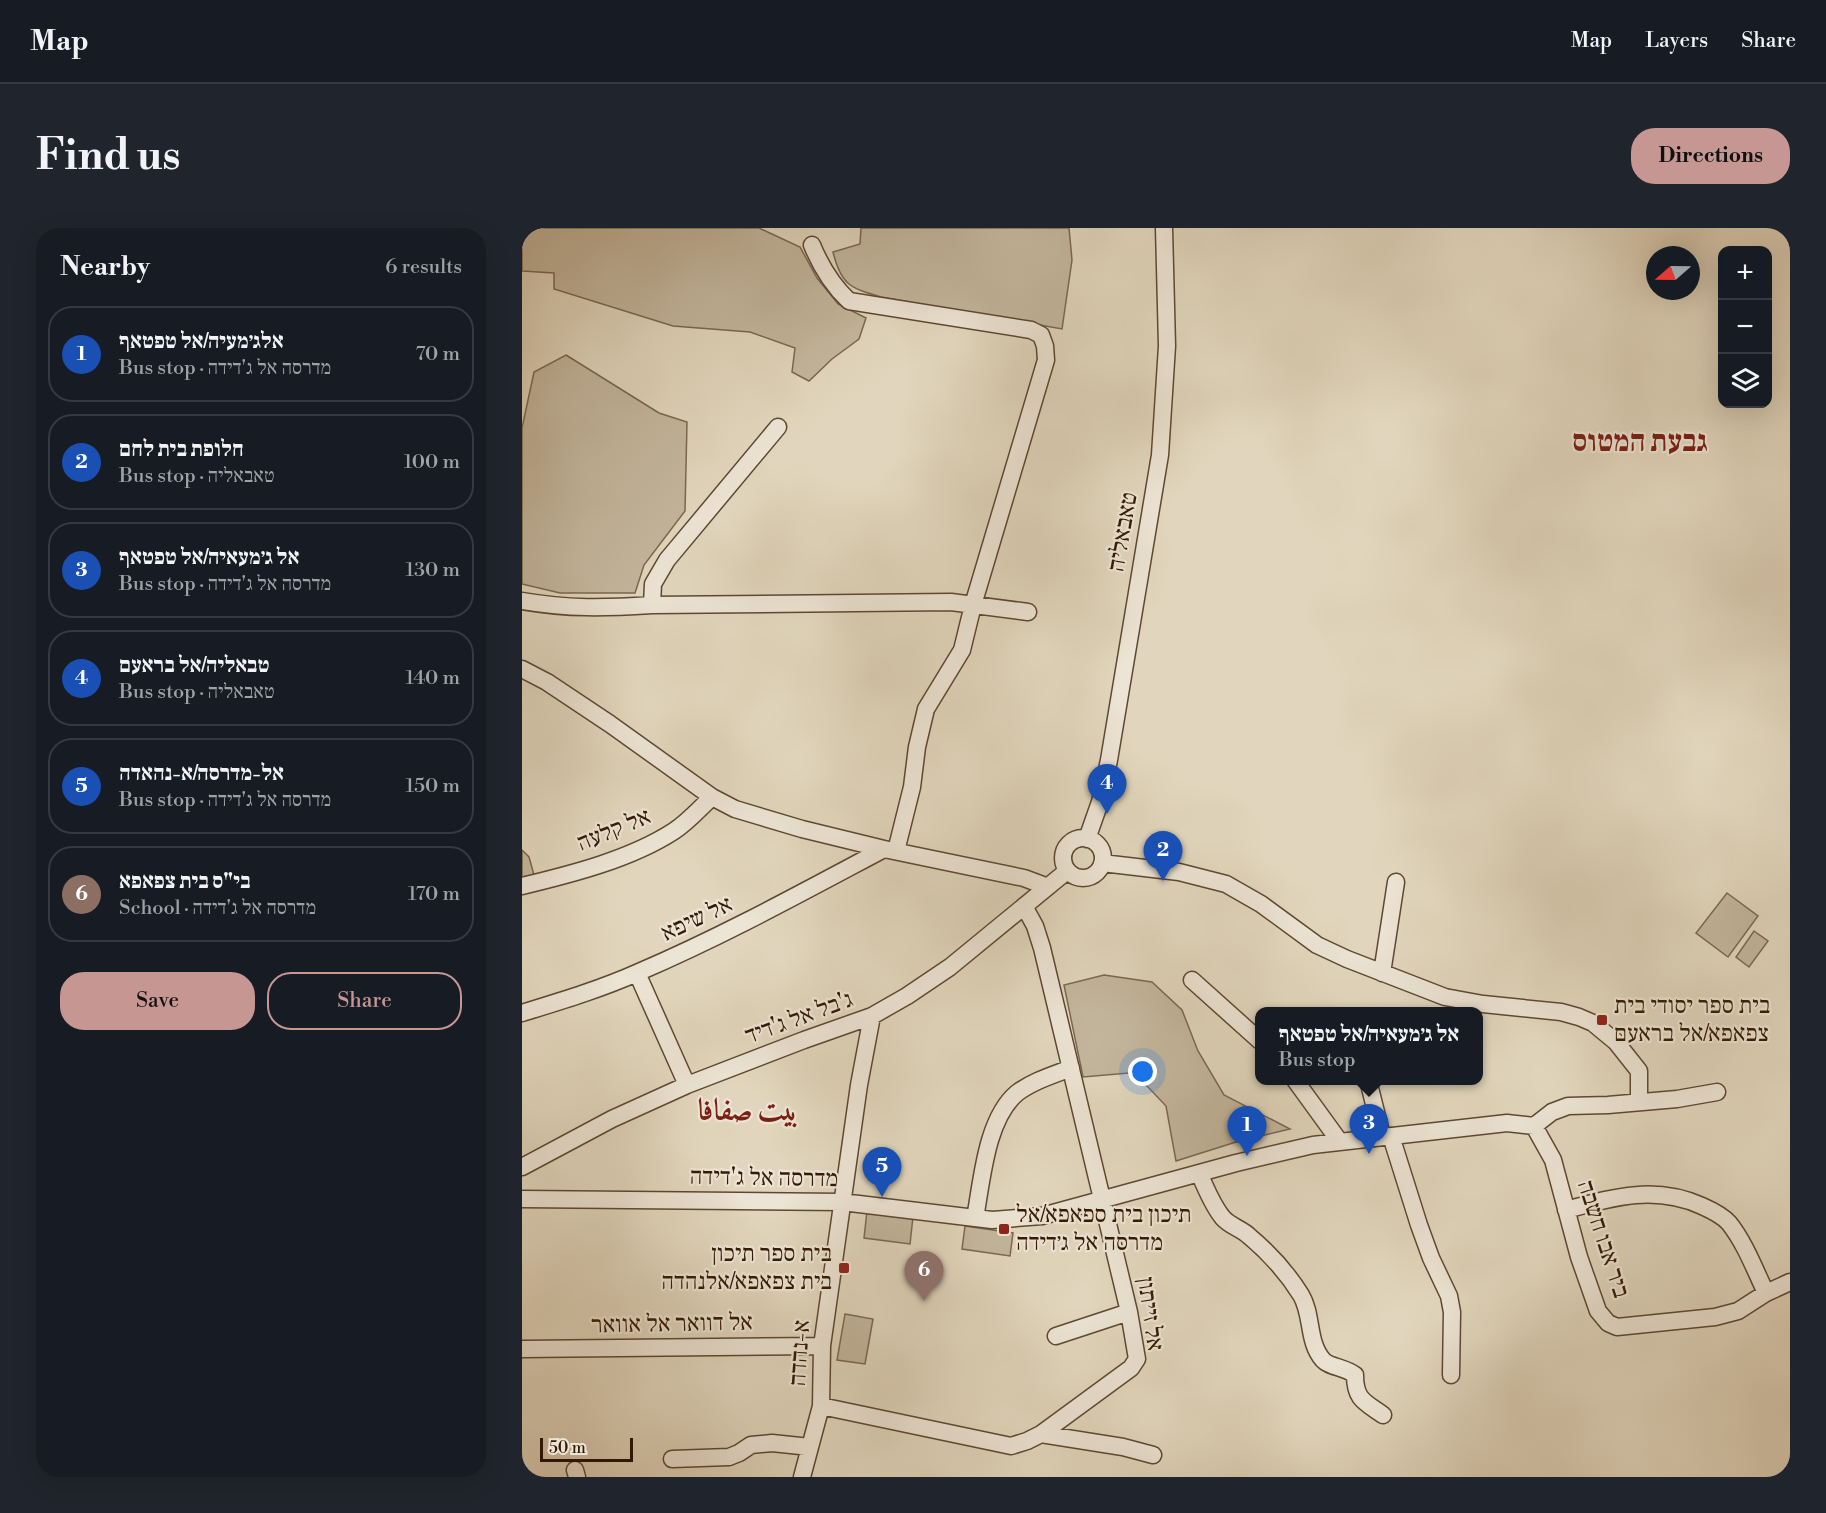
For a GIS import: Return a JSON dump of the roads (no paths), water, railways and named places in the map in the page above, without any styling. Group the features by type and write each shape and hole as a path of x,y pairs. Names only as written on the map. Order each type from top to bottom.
{"street":[{"name":"טאבאליה","path":"1087,838 1100,802 1109,760 1160,455 1167,346 1164,228"},
{"path":"812,245 834,287 849,301 1031,330 1041,334 1045,346 1046,360 973,605 963,650 927,709 917,747 912,787 890,850"},
{"path":"652,605 653,584 667,560 778,427"},
{"path":"522,601 559,607 603,608 652,605 951,602 1028,612"},
{"path":"522,669 547,682 712,797 735,809 769,820 890,850 1004,874 1048,887"},
{"name":"אל קלעה","path":"522,886 601,864 649,844 675,831 712,797"},
{"path":"1087,838 1098,845 1101,850 1102,863 1100,869 1090,877 1078,878 1067,871 1063,859 1066,848 1075,840 1087,838"},
{"name":"אל שיפא","path":"522,1013 578,996 637,973 747,922 890,850"},
{"path":"1102,863 1179,872 1226,884 1261,904 1317,945 1444,997 1483,1004 1561,1012 1593,1023 1616,1042 1639,1071 1639,1102"},
{"name":"ג'בל אל ג'דיד","path":"522,1167 612,1119 687,1085 872,1016 950,967 1067,871"},
{"path":"1382,973 1396,882"},
{"name":"אל זייתון","path":"821,1406 1011,1446 1041,1434 1131,1368 1137,1359 1129,1312 1103,1199 1042,948 1035,926 1024,906"},
{"path":"637,973 687,1085"},
{"path":"1192,981 1255,1037"},
{"name":"א-נהדה","path":"802,1477 821,1406 822,1346 859,1085 872,1016"},
{"path":"975,1218 991,1137 1006,1106 1016,1094 1029,1085 1071,1068"},
{"path":"1299,1085 1340,1142"},
{"path":"1370,1085 1419,1225 1449,1296 1452,1312 1451,1375"},
{"path":"1534,1126 1552,1112 1568,1106 1677,1099 1717,1092"},
{"name":"מדרסה אל ג'דידה","path":"522,1199 842,1202 992,1220 1042,1216 1302,1147 1507,1123 1534,1126"},
{"name":"ביר אבו חשבה","path":"1534,1126 1553,1160 1579,1257 1598,1311 1608,1323 1617,1327 1715,1317 1738,1311 1790,1281"},
{"path":"1199,1173 1213,1204 1224,1220 1249,1235 1284,1273 1302,1297 1309,1314 1312,1338 1318,1354 1325,1363 1348,1369 1355,1375 1355,1390 1361,1400 1383,1415"},
{"path":"1566,1210 1640,1194 1671,1196 1691,1201 1713,1211 1728,1222 1766,1293"},
{"path":"1056,1336 1129,1312"},
{"name":"אל דוואר אל אוואר","path":"522,1349 822,1346"},
{"path":"1041,1434 1153,1455"},
{"path":"672,1459 729,1457 751,1445 772,1443 810,1447"}],"place":[{"name":"טבאליה/אל בראעם","path":"1107,814"},
{"name":"חלופת בית לחם","path":"1163,881"},
{"name":"בית ספר יסודי בית צפאפא/אל בראעם","path":"1602,1020"},
{"name":"אל ג׳מעאיה/אל טפטאף","path":"1369,1154"},
{"name":"אלג׳מעיה/אל טפטאף","path":"1247,1156"},
{"name":"אל-מדרסה/א-נהאדה","path":"882,1197"},
{"name":"תיכון בית ספאפא/אל מדרסה אל ג׳דידה","path":"1004,1229"},
{"name":"בית ספר תיכון בית צפאפא/אלנהדה","path":"844,1268"},
{"name":"בי\"ס בית צפאפא","path":"924,1301"}],"district":[{"name":"גבעת המטוס","path":"1640,442"},
{"name":"بيت صفافا","path":"748,1111"}]}
